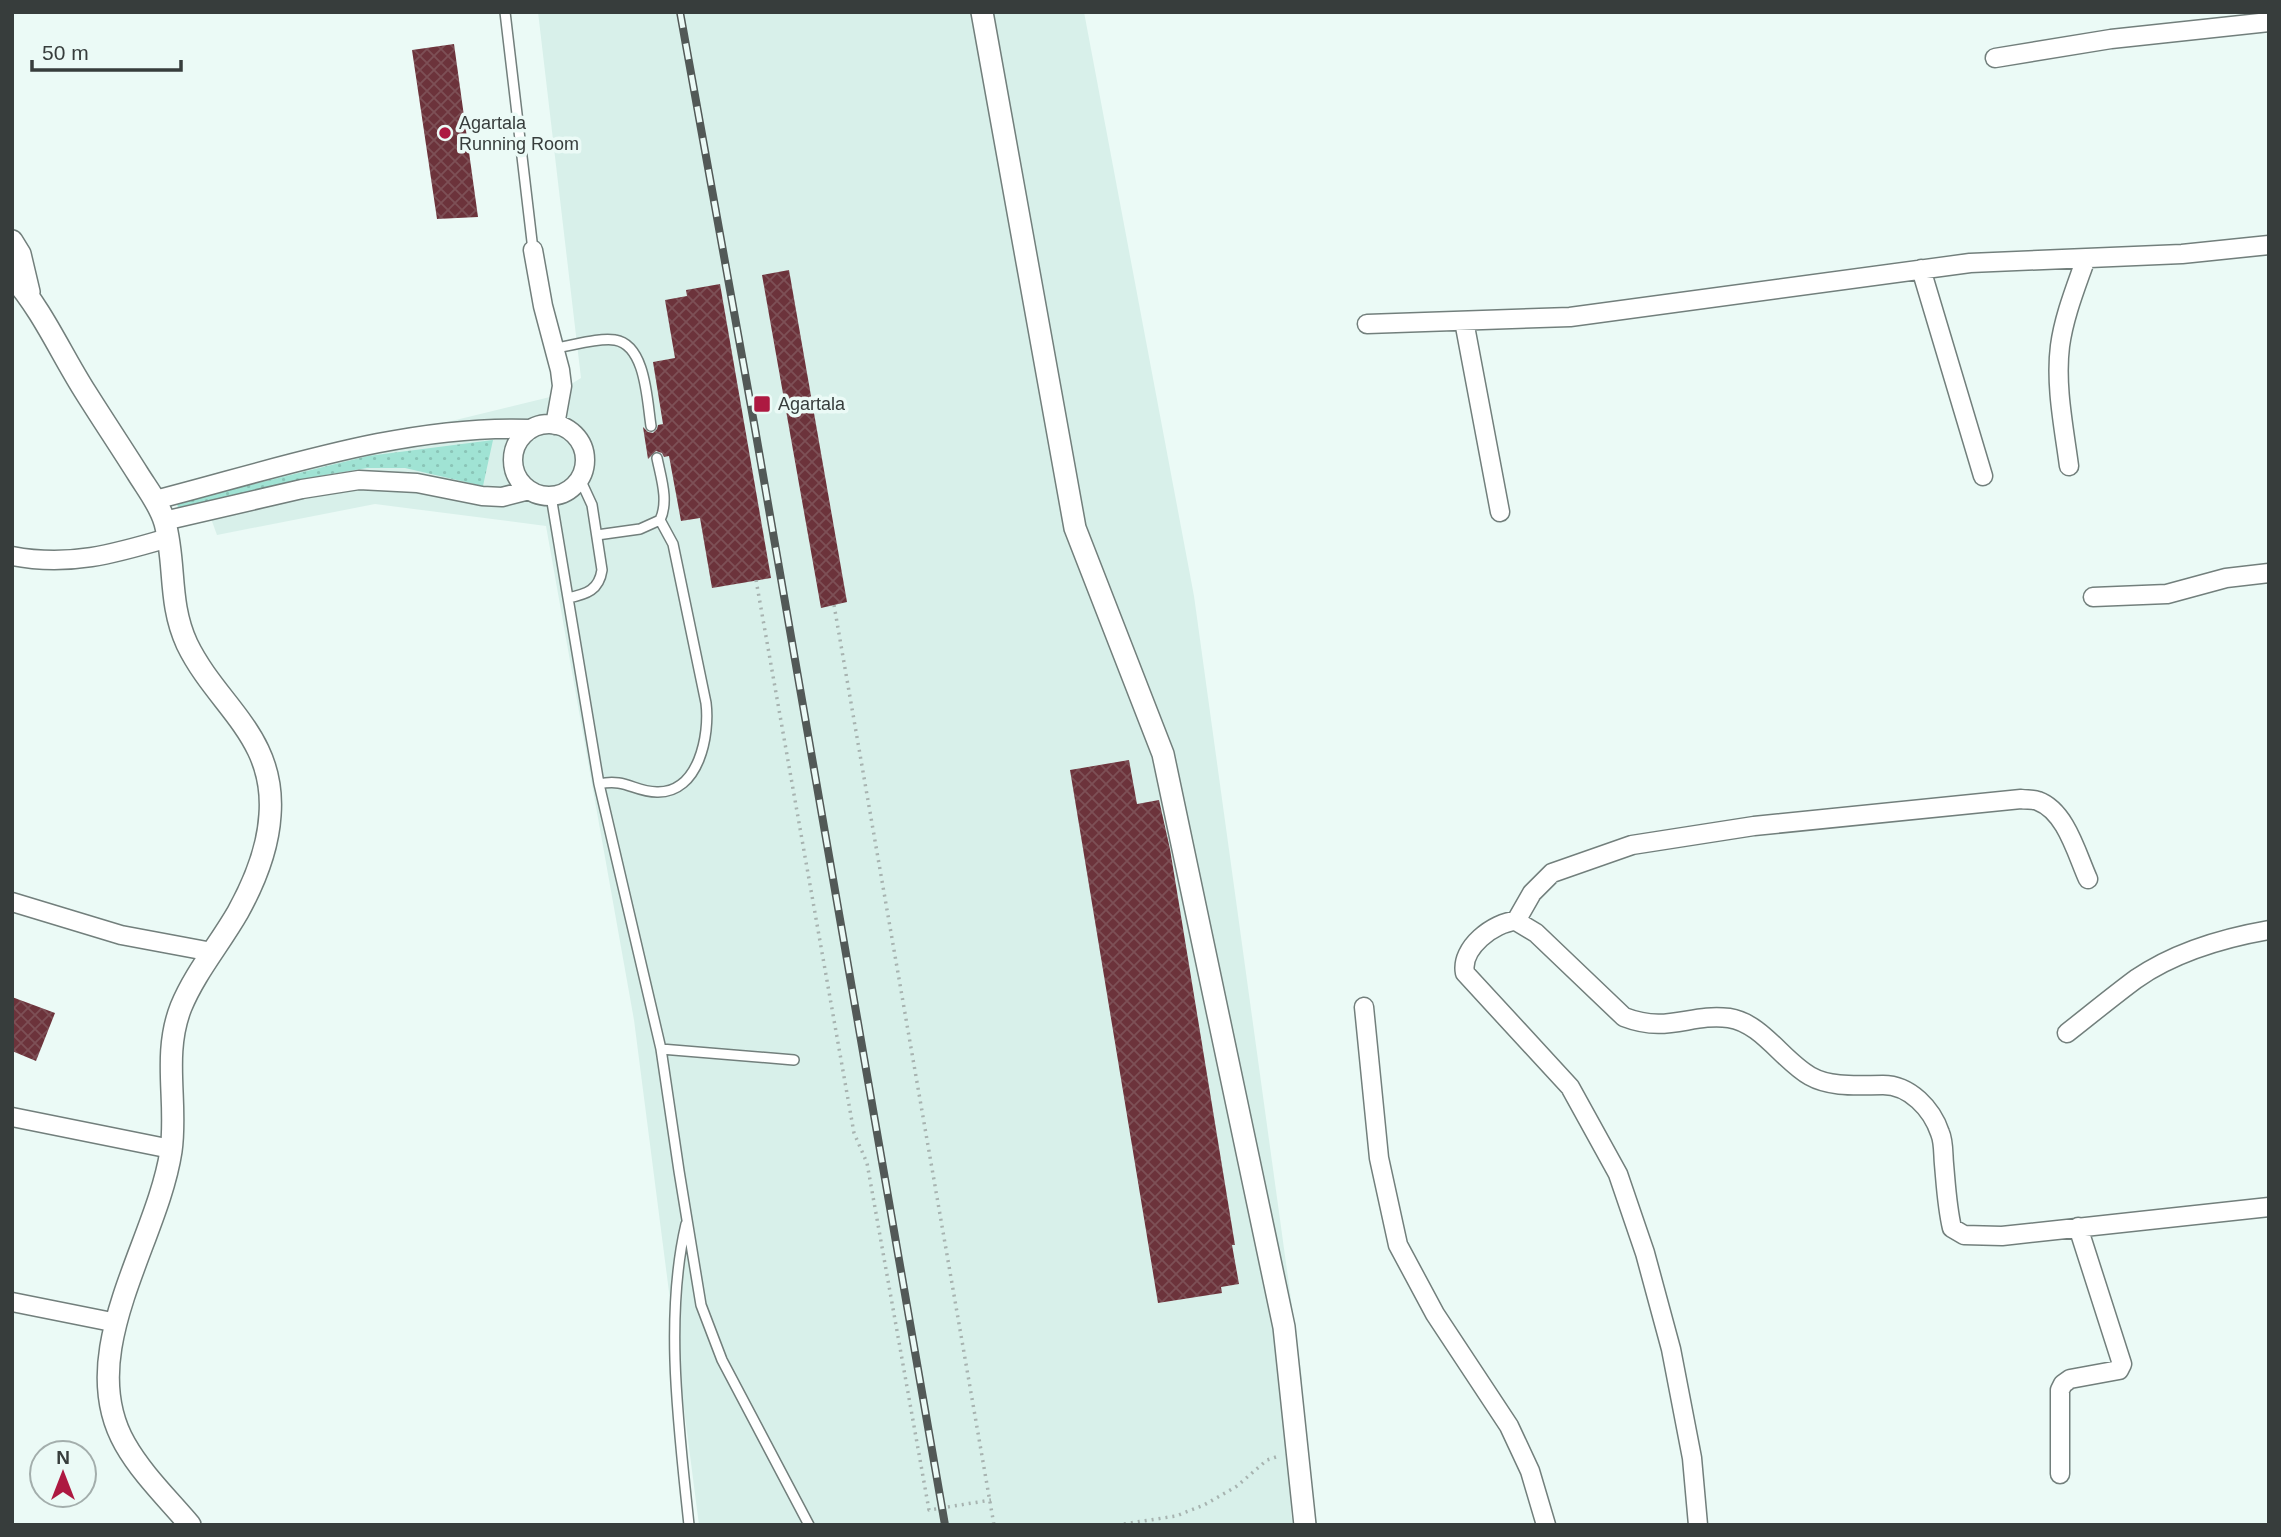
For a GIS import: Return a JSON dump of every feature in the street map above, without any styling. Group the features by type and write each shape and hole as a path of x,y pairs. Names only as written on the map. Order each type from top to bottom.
{"street":[{"path":"982,12 1075,528 1163,754 1284,1327 1304,1525"},
{"path":"1995,58 2111,39 2269,23"},
{"path":"12,241 20,254 22,299"},
{"path":"1367,324 1570,317 1969,262 2182,254 2269,245"},
{"path":"533,250 562,386 555,425"},
{"path":"2069,466 2062,412 2059,351 2069,305 2086,258"},
{"path":"1921,269 1983,476"},
{"path":"12,276 22,299 155,500 166,530 177,619 188,646 253,738 263,760 269,788 270,815 264,849 253,881 181,1008 173,1033 170,1058 172,1150 165,1182 111,1345 110,1397 124,1442 141,1467 190,1525"},
{"path":"1464,321 1500,512"},
{"path":"155,500 392,441 463,430 531,429 542,425 555,425 566,429 576,436 582,446 585,457 580,479 563,493 540,495 520,482 513,459 516,447 531,429"},
{"path":"12,556 76,560 108,556 166,530 334,483 359,480 417,483 482,496 502,497 529,490"},
{"path":"2093,597 2167,594 2226,578 2269,573"},
{"path":"1516,921 1532,893 1552,873 1632,845 1754,826 2021,799 2036,800 2055,813 2063,824 2088,879"},
{"path":"12,902 121,935 212,952"},
{"path":"1698,1525 1692,1458 1671,1349 1645,1253 1618,1174 1570,1087 1465,973 1464,962 1472,947 1500,925 1516,921 1536,933 1624,1017 1641,1024 1669,1025 1711,1017 1733,1019 1750,1026 1809,1076 1828,1083 1889,1085 1901,1088 1920,1101 1941,1135 1952,1227 1964,1236 2002,1236 2269,1207"},
{"path":"2067,1033 2138,978 2163,965 2227,938 2269,930"},
{"path":"1364,1007 1379,1158 1398,1245 1435,1314 1509,1426 1530,1471 1546,1525"},
{"path":"12,1116 172,1150"},
{"path":"2060,1474 2060,1390 2063,1384 2070,1379 2119,1370 2122,1364 2077,1227"},
{"path":"12,1302 117,1323"}],"lane":[{"path":"505,12 533,250"},
{"path":"555,348 615,340 635,352 640,362 652,426"},
{"path":"597,535 640,529 660,520 664,511 664,499 657,458"},
{"path":"568,598 585,594 594,589 600,581 601,556 592,505 580,479"},
{"path":"551,496 599,783 662,1049 701,1304 722,1360 809,1525"},
{"path":"599,783 624,782 648,792 673,790 690,775 705,745 708,720 704,690 673,544 660,520"},
{"path":"662,1049 793,1060"},
{"path":"687,1218 678,1256 675,1289 678,1420 689,1525"}],"path":[{"path":"756,580 854,1133 867,1163 929,1510 991,1500"},
{"path":"834,605 994,1525"},
{"path":"1117,1525 1176,1516 1204,1504 1237,1486 1255,1468 1281,1455 1296,1441"}],"shaded area":[{"path":"538,12 1084,12 1194,596 1302,1379 1291,1512 1293,1525 699,1525 634,1020 546,526 375,504 217,535 198,483 550,397 581,378"}],"green space":[{"path":"493,440 483,486 405,468 367,468 325,475 182,510 177,506 180,502 368,456"}],"building":[{"name":"Agartala Running Room","path":"454,44 478,217 437,219 412,50"},
{"path":"789,270 847,602 821,608 762,275"},
{"path":"720,284 771,578 712,588 700,518 681,521 669,456 664,457 656,451 648,459 643,427 653,433 658,425 663,424 653,362 675,358 665,300 687,296 686,290"},
{"path":"1129,760 1137,804 1159,800 1170,849 1235,1245 1232,1245 1239,1284 1221,1287 1222,1293 1158,1303 1070,770"},
{"path":"12,997 55,1013 36,1061 12,1051"}],"railway":[{"path":"680,12 945,1525"}],"place":[{"name":"Agartala Running Room","path":"445,133"},
{"name":"Agartala","path":"762,404"}]}
